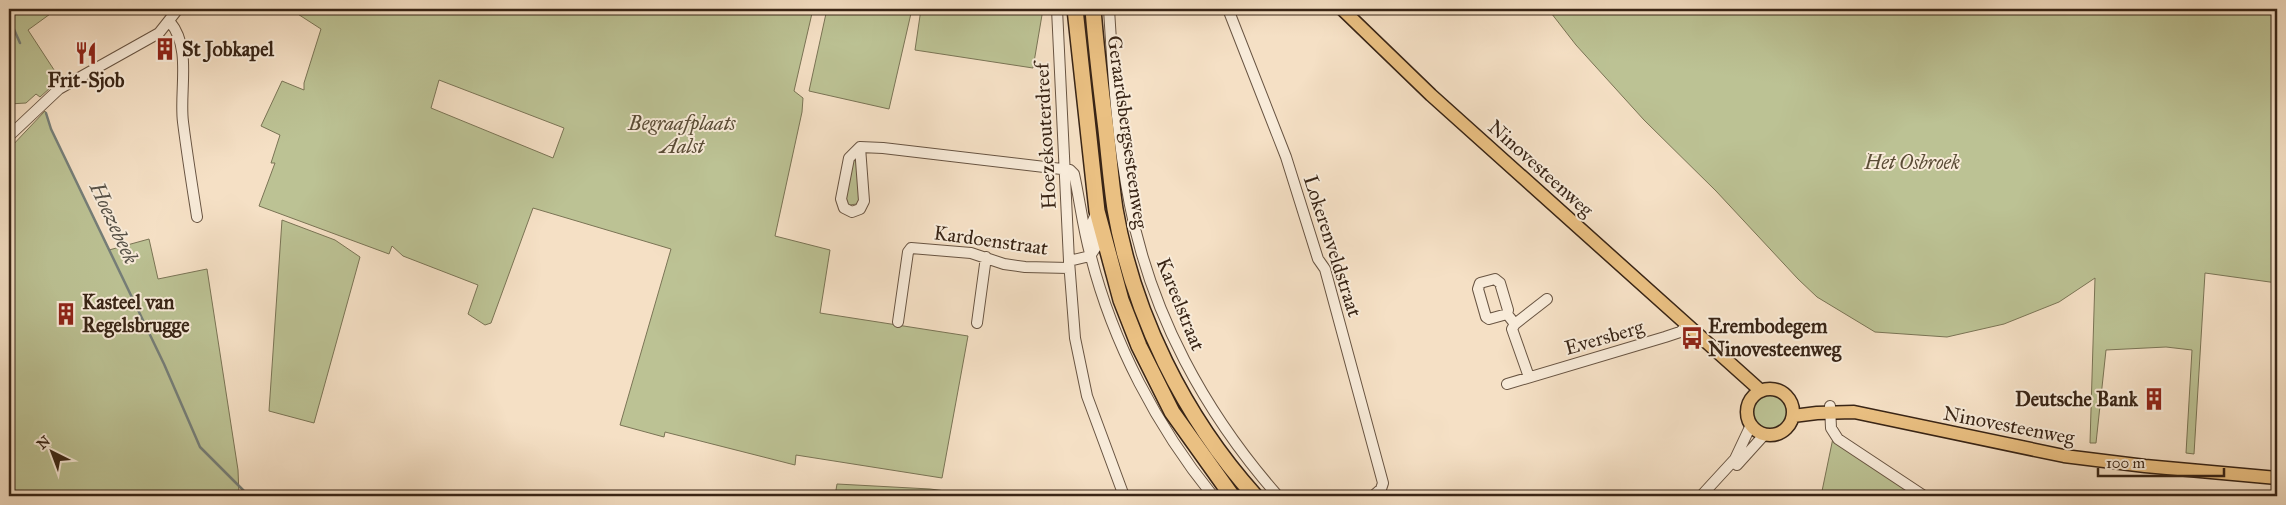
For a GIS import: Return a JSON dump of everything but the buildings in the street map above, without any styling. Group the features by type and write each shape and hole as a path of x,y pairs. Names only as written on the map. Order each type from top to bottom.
{"highway":[{"name":"Geraardsbergsesteenweg","path":"1075,9 1097,211 1121,300 1151,372 1172,412 1232,496"},
{"name":"Geraardsbergsesteenweg","path":"1093,9 1115,208 1137,293 1154,339 1187,402 1231,467 1255,496"}],"main road":[{"name":"Ninovesteenweg","path":"1342,9 1431,95 1761,391"},
{"name":"Ninovesteenweg","path":"1718,354 1720,360 1742,384 1751,400"},
{"path":"1776,390 1782,393 1792,410 1786,429 1772,435 1765,434 1751,425 1748,412 1751,400 1761,391 1776,390"},
{"name":"Ninovesteenweg","path":"1792,410 1830,409 1854,412 2064,456 2145,466 2277,478"}],"street":[{"path":"9,136 59,89 159,33 170,22 178,9"},
{"name":"Hoezekouterdreef","path":"1056,9 1069,172 1069,264 1075,338 1081,374 1095,419 1124,496"},
{"name":"Kareelstraat","path":"1109,9 1119,124 1130,204 1141,250 1154,291 1174,340 1213,412 1239,449 1278,496"},
{"name":"Lokerenveldstraat","path":"1228,9 1286,157 1318,258 1328,278 1383,483 1381,489 1373,496"},
{"path":"170,22 178,35 182,58 182,120 197,217"},
{"path":"860,147 864,201 860,210 852,212 844,208 841,199 849,158 860,147 883,148 1069,172"},
{"name":"Hoezekouterdreef","path":"1069,172 1090,256 1125,352 1142,387 1177,446 1213,496"},
{"path":"1069,264 1090,256 1096,247 1092,223 1097,211"},
{"name":"Kardoenstraat","path":"898,322 909,249 915,247 971,253 1004,264 1069,264"},
{"path":"977,323 986,257"},
{"path":"1529,377 1512,333 1515,324 1547,299"},
{"path":"1507,314 1515,324"},
{"name":"Eversberg","path":"1507,384 1666,337 1680,332 1687,326"},
{"path":"1830,409 1831,428 1838,439 1924,496"},
{"path":"1737,461 1751,425"},
{"path":"1701,496 1717,481 1723,479 1737,461 1765,434"}],"green space":[{"path":"9,9 57,9 28,30 60,79 40,97 36,94 26,103 9,104"},
{"name":"Begraafplaats Aalst","path":"290,9 813,9 794,91 803,98 802,112 775,236 830,250 820,313 968,336 942,478 796,455 795,465 665,432 664,437 620,425 671,249 533,208 491,323 485,325 468,314 478,285 403,256 392,246 389,254 259,206 275,163 271,163 280,135 261,126 282,81 304,90 304,83 321,29","holes":["439,80 564,128 553,158 431,108"]},
{"path":"827,9 912,9 889,109 809,91"},
{"path":"921,9 1043,9 1033,68 915,50"},
{"name":"Het Osbroek","path":"1548,9 2277,9 2277,283 2205,273 2194,454 2186,453 2192,350 2166,347 2106,350 2096,443 2090,443 2095,278 2059,302 2004,324 1947,337 1875,332 1817,297 1798,279 1716,191 1644,120 1576,45"},
{"path":"45,111 51,129 109,250 149,239 158,279 207,269 238,470 239,496 9,496 9,149"},
{"path":"856,157 861,201 857,204 849,205 845,201 853,160"},
{"path":"282,220 335,240 360,257 314,423 269,411"},
{"path":"1770,394 1783,399 1788,412 1783,425 1770,430 1757,425 1752,412 1757,399"},
{"path":"1833,438 1917,496 1821,496"},
{"path":"837,484 930,489 985,496 835,496"}],"waterway":[{"name":"Hoezebeek","path":"9,18 20,43"},
{"name":"Hoezebeek","path":"46,113 51,129 164,364 200,447 249,496"}],"place":[{"name":"St Jobkapel","path":"165,49"},
{"name":"Frit-Sjob","path":"86,53"},
{"name":"Kasteel van Regelsbrugge","path":"66,314"},
{"name":"Erembodegem Ninovesteenweg","path":"1692,338"},
{"name":"Deutsche Bank","path":"2154,399"}]}
